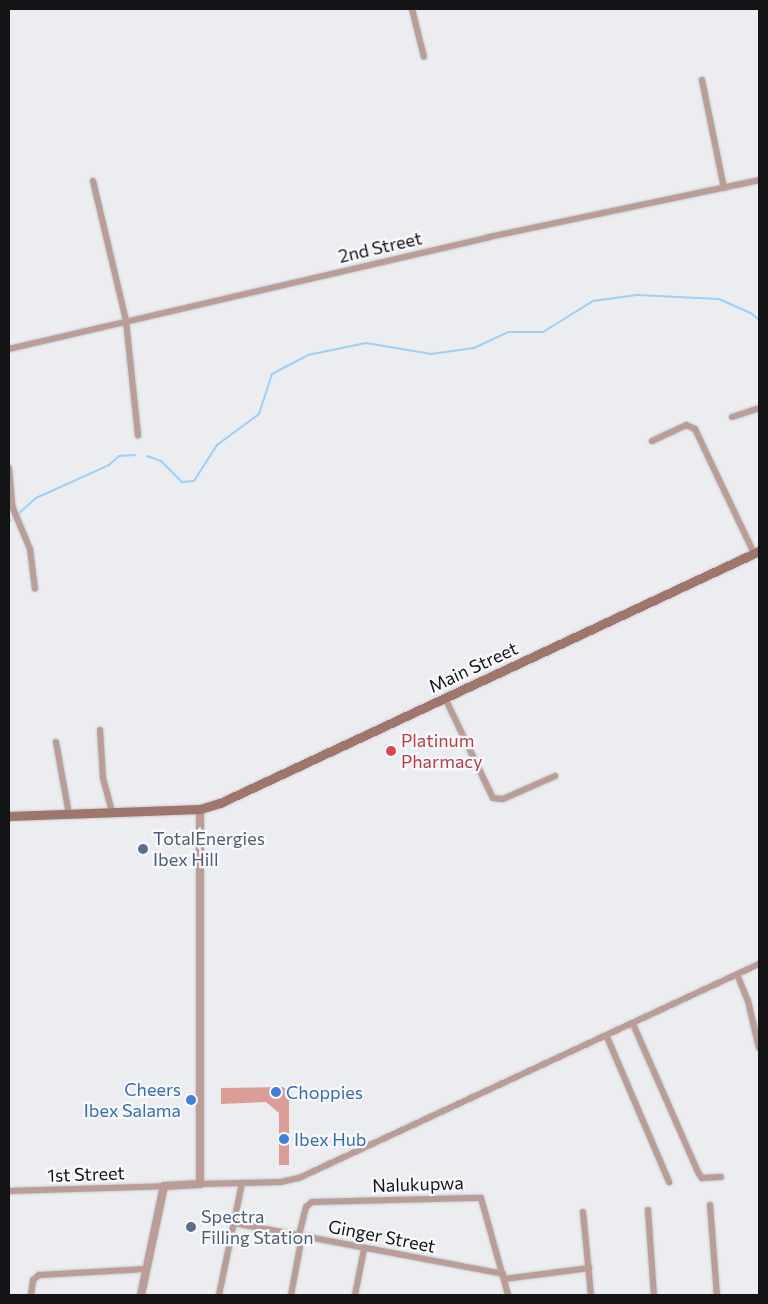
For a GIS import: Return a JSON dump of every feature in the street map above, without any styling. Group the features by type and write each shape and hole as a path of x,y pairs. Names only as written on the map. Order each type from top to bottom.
{"main road":[{"name":"Main Street","path":"9,816 200,809 239,795 756,552"}],"street":[{"path":"412,9 424,57"},
{"path":"702,80 724,188"},
{"path":"93,180 126,322 138,435"},
{"name":"2nd Street","path":"9,349 759,180"},
{"path":"732,417 759,408"},
{"path":"652,441 686,425 696,429 756,552"},
{"path":"9,468 12,506 30,549 35,588"},
{"path":"445,698 493,798 503,799 555,776"},
{"path":"100,730 102,778 112,812"},
{"path":"56,742 69,814"},
{"path":"200,809 200,1184"},
{"path":"141,1295 164,1186 242,1183 299,1178 607,1037 759,964"},
{"path":"737,974 748,1001 759,1048"},
{"path":"632,1024 699,1174 702,1178 721,1177"},
{"path":"607,1037 669,1182"},
{"path":"219,1295 242,1183"},
{"name":"1st Street","path":"9,1191 164,1186"},
{"name":"Nalukupwa","path":"291,1295 306,1207 312,1202 478,1197 484,1201 503,1276"},
{"path":"710,1205 717,1295"},
{"path":"648,1210 654,1295"},
{"path":"583,1212 591,1295"},
{"name":"Ginger Street","path":"234,1223 503,1276 589,1268"},
{"path":"355,1295 364,1249"},
{"path":"31,1295 32,1280 39,1275 146,1269"},
{"path":"503,1276 508,1295"}],"building":[{"name":"Ibex Hub","path":"283,1087 289,1092 289,1165 279,1165 279,1113 266,1102 221,1104 221,1088"}],"waterway":[{"path":"147,456 161,461 182,482 194,481 217,445 259,414 272,374 308,355 366,343 431,354 474,348 508,332 543,332 593,301 637,295 719,299 751,313 759,320"},
{"path":"17,515 36,498 109,465 119,456 135,455"}],"place":[{"name":"Platinum Pharmacy","path":"391,751"},
{"name":"TotalEnergies Ibex Hill","path":"143,849"},
{"name":"Choppies","path":"276,1092"},
{"name":"Cheers Ibex Salama","path":"191,1100"},
{"name":"Ibex Hub","path":"284,1139"},
{"name":"Spectra Filling Station","path":"191,1227"}]}
